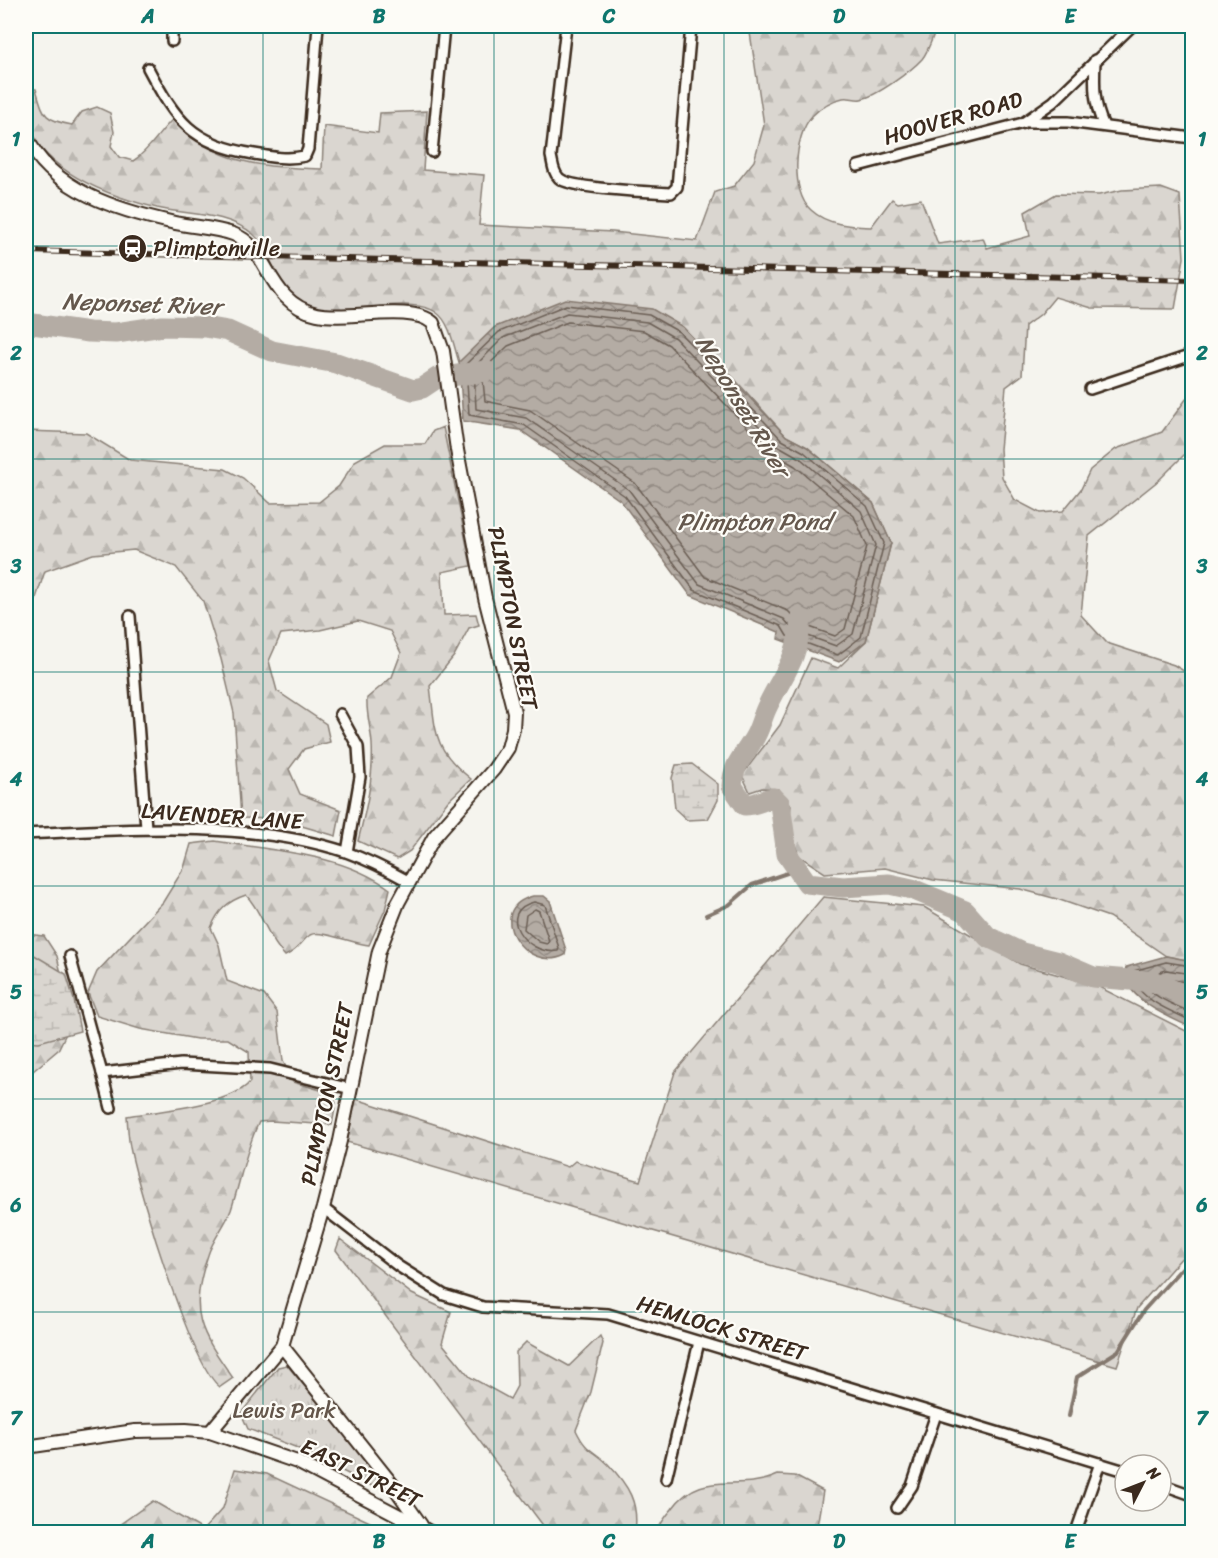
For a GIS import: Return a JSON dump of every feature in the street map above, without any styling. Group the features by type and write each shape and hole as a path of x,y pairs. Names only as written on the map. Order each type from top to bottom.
{"street":[{"path":"172,26 172,41"},
{"path":"148,68 169,108 204,140 219,147 242,152 292,159 305,156 308,149 318,26"},
{"path":"432,152 444,26"},
{"path":"566,26 551,156 554,170 566,183 633,191 675,192 691,26"},
{"name":"HOOVER ROAD","path":"858,166 1023,123 1040,114 1132,26"},
{"path":"1095,60 1093,90 1097,112 1104,126"},
{"path":"1023,123 1039,120 1192,138"},
{"name":"PLIMPTON STREET","path":"26,136 50,169 86,193 133,213 239,237 256,254 283,296 301,309 330,316 413,314 426,317 437,328 485,598 513,712 513,729 508,748 494,769 434,837 408,881 379,951 351,1089 323,1208 282,1346 210,1432"},
{"path":"1090,389 1192,355"},
{"path":"130,616 146,828"},
{"path":"340,714 358,747 360,777 347,852"},
{"name":"LAVENDER LANE","path":"26,834 146,828 283,837 347,852 408,881"},
{"path":"70,956 111,1108"},
{"path":"102,1072 181,1064 262,1069 351,1089"},
{"name":"HEMLOCK STREET","path":"323,1208 416,1279 444,1295 483,1307 608,1314 1113,1468"},
{"path":"666,1479 699,1342"},
{"path":"282,1346 396,1488 424,1531"},
{"path":"897,1508 912,1486 936,1414"},
{"name":"EAST STREET","path":"26,1447 135,1431 210,1432 297,1462 424,1531"},
{"path":"1076,1533 1100,1463"},
{"path":"1173,1488 1192,1495"}],"green space":[{"path":"749,26 785,26 814,32 821,26 937,26 924,56 902,76 868,97 843,98 830,102 815,113 806,125 798,149 797,177 804,202 824,219 840,224 871,227 892,199 898,203 921,199 938,244 983,238 987,248 1030,236 1025,212 1056,194 1099,195 1122,190 1161,188 1180,195 1184,258 1175,309 1092,308 1055,297 1041,314 1025,326 1022,375 1006,387 1000,449 1002,477 1015,500 1040,513 1063,511 1081,489 1090,470 1116,449 1162,432 1192,391 1192,447 1159,480 1089,536 1081,615 1107,643 1174,665 1192,676 1192,961 1166,956 1109,917 1020,889 933,880 885,868 825,873 799,856 789,828 791,805 779,789 762,788 750,792 742,775 780,725 811,658 838,668 866,641 891,543 873,503 807,447 786,436 729,373 468,354 459,362 445,322 437,313 427,308 399,305 324,310 303,303 287,290 260,241 253,234 219,218 138,203 80,180 47,155 35,139 25,117 26,89 36,89 46,115 56,121 72,125 82,112 97,107 110,113 114,132 111,146 119,157 133,161 173,119 189,134 223,155 279,167 322,169 324,126 378,133 380,113 427,111 423,170 484,175 479,225 613,232 697,241 715,192 734,186 754,161 764,125"},
{"path":"443,427 471,566 442,572 444,615 476,614 479,625 469,628 454,656 430,686 435,727 442,748 458,768 471,779 448,801 410,851 397,859 358,841 372,768 367,698 392,677 401,653 390,631 358,621 320,630 281,634 269,661 277,691 326,724 330,742 304,749 289,769 300,794 341,810 336,836 278,819 241,818 234,713 221,659 203,601 176,567 134,550 93,554 45,571 26,628 26,431 86,433 130,460 225,469 243,478 270,503 319,502 339,486 355,461 385,444 425,444 433,431"},
{"path":"692,764 718,784 718,800 708,819 687,820 675,809 672,778 676,765"},
{"path":"215,841 284,851 328,861 371,877 390,889 385,910 369,945 329,935 315,934 310,935 294,951 285,956 246,895 224,907 211,928 219,945 227,981 264,995 277,1012 283,1061 293,1082 331,1093 336,1103 332,1125 259,1122 254,1133 231,1210 208,1255 199,1292 198,1307 205,1334 233,1378 220,1387 208,1373 195,1347 168,1277 136,1173 129,1143 127,1116 211,1102 240,1090 250,1082 249,1052 228,1039 197,1039 140,1029 97,1016 88,993 97,972 163,902 184,868 191,844"},
{"path":"823,897 924,907 1020,964 1095,985 1192,1034 1192,1246 1137,1308 1117,1366 347,1142 356,1099 568,1167 575,1161 640,1181 675,1072"},
{"path":"26,934 44,936 57,956 72,1021 58,1050 26,1077"},
{"path":"26,950 66,974 80,1031 39,1042 26,1041"},
{"path":"340,1239 412,1294 451,1312 442,1343 470,1377 510,1399 517,1386 516,1352 526,1342 569,1366 600,1336 603,1343 591,1392 576,1430 587,1447 608,1464 627,1488 634,1504 635,1532 548,1532 336,1250"},
{"name":"Lewis Park","path":"287,1365 376,1472 378,1478 372,1486 295,1447 248,1429 241,1413 278,1367"},
{"path":"235,1469 267,1474 385,1529 382,1532 109,1532 153,1501 203,1530 223,1508"},
{"path":"778,1475 795,1476 823,1491 816,1532 657,1532 663,1520 683,1496 695,1489 720,1483 763,1480"}],"water":[{"name":"Plimpton Pond","path":"565,299 652,309 683,327 786,436 807,447 873,503 891,543 866,641 839,662 778,639 779,632 690,595 621,501 520,430 463,421 459,362 495,327"},
{"path":"533,896 544,896 550,901 566,950 565,955 550,959 536,956 524,949 515,938 510,926 511,914 518,903"},
{"path":"1166,956 1192,961 1192,1028 1162,1014 1146,1003 1130,989 1123,979 1126,967"}],"waterway":[{"name":"Neponset River","path":"26,323 89,332 116,333 163,326 205,327 228,331 272,351 336,363 413,390 422,388 437,378 486,371"},
{"name":"Neponset River","path":"801,619 793,656 755,736 737,766 732,786 745,805 774,798 780,804 787,854 807,883 843,887 889,884 912,889 965,911 988,937 1022,953 1058,962 1093,977 1155,982 1192,999"},
{"path":"706,915 729,905 752,885 796,870"},
{"path":"1069,1416 1077,1377 1118,1351 1144,1310 1192,1257"}],"railway":[{"path":"26,251 1192,280"}],"place":[{"name":"Plimptonville","path":"132,248"}]}
